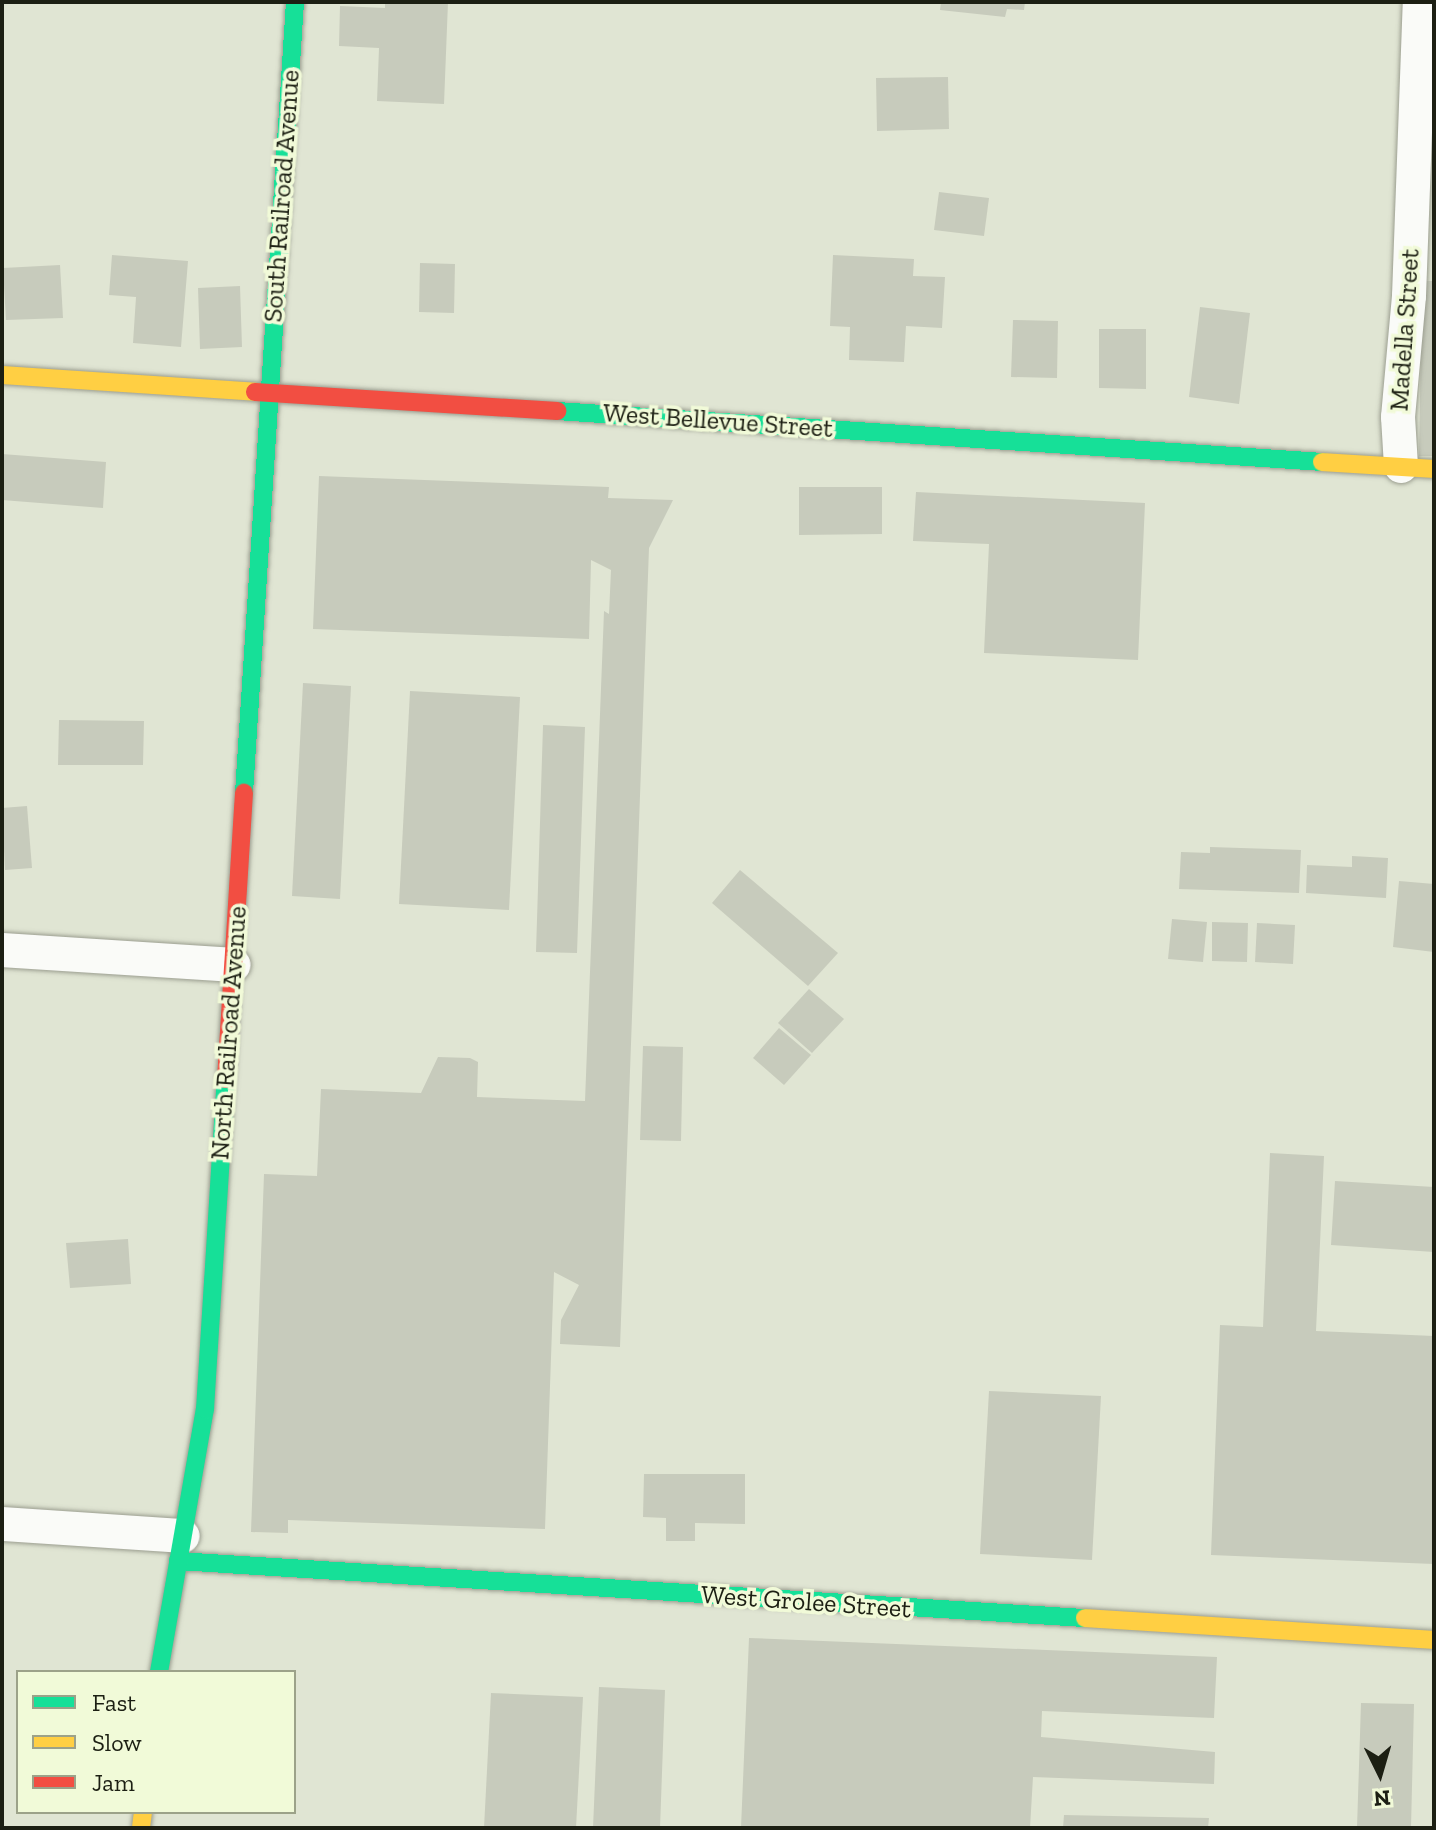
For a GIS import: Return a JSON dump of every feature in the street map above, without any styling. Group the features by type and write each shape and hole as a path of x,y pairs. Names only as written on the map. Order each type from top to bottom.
{"street":[{"name":"South Railroad Avenue","path":"270,390 295,2"},
{"name":"Madella Street","path":"1417,468 1398,417 1409,296 1420,2"},
{"name":"West Bellevue Street","path":"2,375 270,390 1417,468"},
{"name":"North Railroad Avenue","path":"159,1670 205,1409 270,390"},
{"path":"2,950 234,965"},
{"name":"West Grolee Street","path":"2,1524 181,1549 1434,1640"}],"building":[{"path":"385,2 448,2 444,104 377,101 379,48 339,46 340,6 385,8"},
{"path":"941,2 1025,2 1024,10 1007,9 1005,17 940,10"},
{"path":"948,77 949,129 877,131 876,78"},
{"path":"939,192 989,198 984,236 934,230"},
{"path":"112,255 188,261 181,347 133,343 136,297 109,295"},
{"path":"833,255 914,259 913,276 945,277 942,328 906,326 904,362 849,360 850,327 830,326"},
{"path":"420,263 455,264 454,313 419,312"},
{"path":"60,265 63,318 6,320 3,268"},
{"path":"1422,281 1434,281 1434,456 1419,456"},
{"path":"240,286 242,347 200,349 198,288"},
{"path":"1200,307 1250,313 1239,404 1189,397"},
{"path":"1013,320 1058,321 1057,378 1011,377"},
{"path":"1099,329 1146,329 1146,389 1099,388"},
{"path":"2,454 106,462 103,508 2,500"},
{"path":"319,476 609,487 608,498 673,500 649,548 620,1347 560,1344 561,1320 579,1285 554,1272 545,1529 288,1520 288,1533 251,1532 264,1174 317,1176 321,1089 421,1093 438,1057 470,1058 478,1062 477,1097 585,1101 604,611 609,614 611,570 591,560 589,639 313,629"},
{"path":"799,487 882,487 882,534 799,535"},
{"path":"916,492 1145,503 1138,660 984,653 989,544 913,541"},
{"path":"303,683 351,686 340,899 292,896"},
{"path":"410,691 520,697 509,910 399,904"},
{"path":"59,720 144,721 143,765 58,765"},
{"path":"543,725 585,727 577,953 536,952"},
{"path":"27,806 32,868 5,870 2,808"},
{"path":"1210,847 1301,850 1299,893 1179,889 1181,852 1210,853"},
{"path":"1352,856 1388,858 1386,898 1306,893 1307,865 1352,867"},
{"path":"740,870 838,953 808,986 712,903"},
{"path":"1399,881 1434,884 1434,952 1393,947"},
{"path":"1172,919 1207,922 1203,962 1168,959"},
{"path":"1212,922 1248,923 1247,962 1212,961"},
{"path":"1257,923 1295,925 1293,964 1255,962"},
{"path":"809,989 844,1019 812,1053 778,1023"},
{"path":"779,1028 811,1055 784,1085 753,1058"},
{"path":"643,1046 683,1047 681,1141 640,1140"},
{"path":"1270,1153 1324,1156 1316,1331 1434,1336 1434,1564 1211,1555 1220,1325 1263,1327"},
{"path":"1335,1181 1434,1187 1434,1252 1331,1245"},
{"path":"128,1239 131,1284 70,1288 66,1243"},
{"path":"989,1391 1101,1396 1092,1560 980,1554"},
{"path":"644,1474 745,1474 745,1524 695,1523 695,1541 666,1541 666,1518 643,1517"},
{"path":"749,1638 1217,1657 1214,1718 1042,1711 1041,1737 1215,1752 1214,1784 1033,1777 1030,1828 741,1828"},
{"path":"599,1687 665,1690 660,1828 593,1828"},
{"path":"491,1693 583,1697 576,1828 484,1828"},
{"path":"1361,1703 1414,1704 1411,1828 1357,1828"},
{"path":"1064,1815 1209,1818 1208,1828 1063,1828"}],"traffic: fast":[{"path":"244,793 295,2"},
{"path":"557,411 1322,462"},
{"path":"159,1670 205,1409 226,1079"},
{"path":"178,1561 1085,1618"}],"traffic: slow":[{"path":"2,375 255,392"},
{"path":"1322,462 1434,469"},
{"path":"1085,1618 1434,1640"},
{"path":"141,1828 143,1814"}],"traffic: jam":[{"path":"255,392 557,411"},
{"path":"226,1079 244,793"}]}
